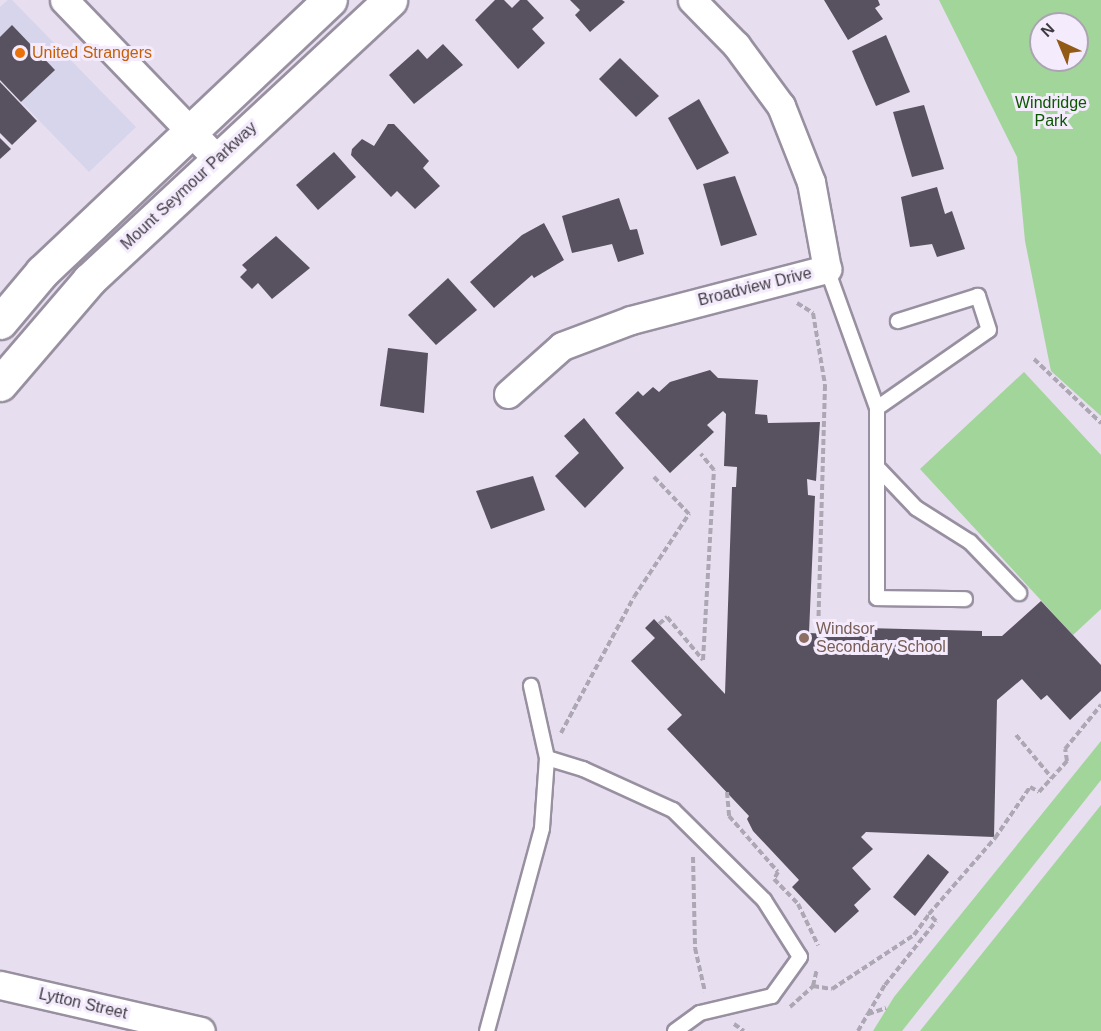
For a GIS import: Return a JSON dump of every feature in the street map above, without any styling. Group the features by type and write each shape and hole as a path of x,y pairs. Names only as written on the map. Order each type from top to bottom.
{"main road":[{"path":"0,322 42,272 330,0"},
{"name":"Mount Seymour Parkway","path":"0,384 89,280 390,0"}],"street":[{"path":"64,0 217,159"},
{"name":"Broadview Drive","path":"508,394 562,346 631,320 826,269 811,182 781,106 736,45 692,0"},
{"name":"Lytton Street","path":"0,985 201,1031"}],"lane":[{"path":"826,269 876,408 877,598 965,598"},
{"path":"876,408 989,330 978,296 898,321"},
{"path":"877,466 916,508 970,542 1019,593"},
{"path":"487,1031 542,828 547,758 531,686"},
{"path":"547,758 583,769 673,810 770,909 800,957 772,996 699,1013 675,1031"}],"path":[{"path":"785,306 796,302 813,313 819,333 825,396 818,633"},
{"path":"1034,359 1101,423"},
{"path":"659,624 667,617 703,660 714,470 701,454"},
{"path":"547,758 634,597 689,514 654,477"},
{"path":"813,986 832,989 914,936 929,914 995,838 1030,787 1039,792 1067,761 1065,749 1101,705"},
{"path":"1016,735 1052,778"},
{"path":"694,846 695,948 709,1011"},
{"path":"858,1031 885,985 936,921 929,914"},
{"path":"868,1014 886,1008"}],"shaded area":[{"path":"8,0 12,0 136,127 89,172 0,80 0,7"}],"green space":[{"name":"Windridge Park","path":"939,0 1101,0 1101,416 1051,371 1025,241 1017,157"},
{"path":"1024,372 1101,455 1101,609 1073,635 920,469"},
{"path":"1101,741 1101,780 902,1031 873,1031 894,997"},
{"path":"1101,805 1101,1031 920,1031"}],"building":[{"path":"495,0 504,0 512,8 520,0 527,0 544,18 532,29 545,43 518,69 475,20"},
{"path":"570,0 622,0 625,2 590,32 575,15 580,10"},
{"path":"824,0 878,0 880,5 875,8 883,19 848,40"},
{"name":"United Strangers","path":"12,25 55,70 21,102 0,80 0,37"},
{"path":"886,35 910,92 876,106 852,51"},
{"path":"443,44 463,65 414,104 389,75 418,49 427,59"},
{"path":"620,58 659,96 636,117 599,79"},
{"path":"0,82 37,121 12,145 0,133"},
{"path":"699,99 729,153 697,170 668,118"},
{"path":"924,105 944,169 912,177 893,112"},
{"path":"388,124 394,124 429,161 423,168 440,186 415,209 397,191 391,197 351,155 352,149 362,139 374,146"},
{"path":"0,138 11,149 0,159"},
{"path":"334,152 356,177 318,210 296,185"},
{"path":"735,176 757,235 721,246 703,184"},
{"path":"937,187 945,214 952,211 965,249 937,257 932,244 910,247 901,197"},
{"path":"619,198 630,230 637,229 644,254 618,262 612,244 572,253 562,216"},
{"path":"544,223 564,260 534,278 532,275 494,308 470,282 522,235"},
{"path":"276,236 310,268 272,299 258,283 252,289 240,277 247,270 242,265"},
{"path":"448,278 477,310 436,345 408,315"},
{"path":"388,348 428,353 424,413 380,406"},
{"name":"Windsor Secondary School","path":"710,370 718,378 758,380 755,414 767,415 768,423 820,422 816,481 807,479 808,495 815,496 809,633 828,634 827,627 982,631 982,636 1002,636 1041,601 1101,665 1101,691 1070,720 1047,695 1041,700 1022,679 997,700 994,837 866,832 861,837 873,849 852,868 871,889 854,905 859,911 835,933 792,887 799,880 753,831 747,819 749,816 667,729 682,715 631,661 655,638 645,628 654,619 725,694 732,487 736,487 737,467 724,466 726,414 723,411 707,425 714,432 670,473 615,413 638,391 643,396 653,387 659,392 670,382"},
{"path":"584,418 624,468 585,508 555,476 579,453 564,436"},
{"path":"533,476 545,510 491,529 476,491"},
{"path":"928,854 949,872 915,916 893,897"}],"place":[{"name":"United Strangers","path":"20,53"},
{"name":"Windsor Secondary School","path":"804,638"}]}
